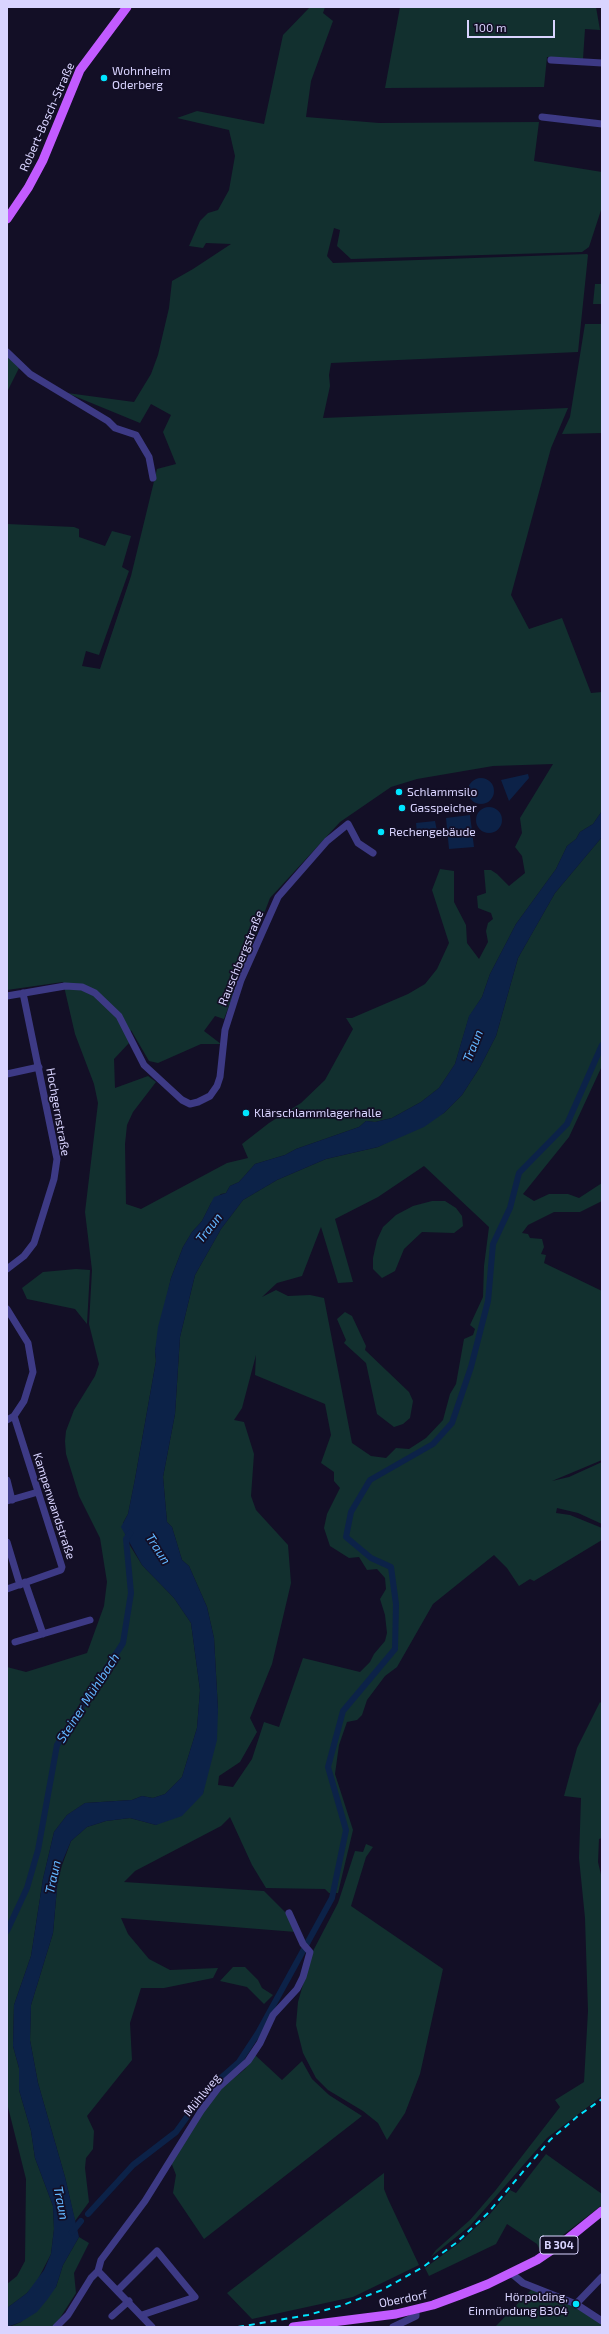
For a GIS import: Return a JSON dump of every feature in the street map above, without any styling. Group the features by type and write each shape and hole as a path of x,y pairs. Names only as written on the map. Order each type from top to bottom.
{"main road":[{"name":"Robert-Bosch-Straße","path":"7,219 28,188 43,160 80,70 127,7"},
{"name":"Oberdorf","path":"293,2327 416,2310 460,2295 511,2273 565,2241 602,2211"}],"street":[{"path":"551,60 602,63"},
{"path":"542,118 602,124"},
{"path":"7,352 30,374 108,421 115,428 136,435 149,457 154,478"},
{"name":"Rauschbergstraße","path":"7,996 65,986 82,987 95,993 119,1016 144,1065 182,1100 190,1104 198,1102 210,1096 217,1086 220,1077 225,1030 238,987 278,897 327,841 348,824 358,843 373,853"},
{"name":"Hochgernstraße","path":"7,1268 24,1256 34,1243 56,1171 55,1150 40,1067 23,993"},
{"path":"7,1074 40,1067"},
{"path":"7,1309 28,1343 33,1372 24,1401 10,1418"},
{"name":"Kampenwandstraße","path":"7,1589 61,1570 62,1568 38,1492 10,1418"},
{"path":"7,1480 10,1500 38,1492"},
{"path":"7,1542 44,1634"},
{"path":"15,1642 90,1620"},
{"name":"Mühlweg","path":"56,2327 68,2316 91,2278 98,2271 101,2260 145,2201 201,2111 220,2087 248,2061 273,2015 297,1989 308,1965 310,1952 303,1944 289,1913"},
{"path":"118,2290 157,2250 195,2297 142,2315"},
{"path":"98,2271 129,2301 152,2327"},
{"path":"511,2273 523,2283 576,2304 602,2321"},
{"path":"576,2304 602,2277"},
{"path":"112,2316 129,2301"},
{"path":"394,2327 416,2316 416,2310"}],"green space":[{"path":"310,7 325,7 323,13 333,21 311,81 306,117 379,123 539,122 534,161 602,172 602,207 589,247 582,252 351,259 337,246 340,230 334,228 327,256 333,263 588,255 578,352 331,363 329,375 330,386 323,418 568,408 551,448 511,595 529,629 562,618 591,693 602,692 602,811 593,824 580,832 576,839 567,846 556,869 516,924 490,974 482,997 469,1017 455,1064 439,1088 421,1102 392,1118 375,1122 366,1121 359,1127 296,1149 285,1155 255,1164 239,1182 230,1186 226,1193 221,1194 211,1203 202,1221 192,1232 183,1247 171,1278 155,1351 156,1361 135,1479 128,1514 123,1523 126,1539 142,1565 174,1598 191,1623 200,1690 197,1728 182,1777 165,1794 153,1798 142,1796 132,1800 85,1803 67,1815 54,1832 43,1879 31,1956 14,2005 13,2046 19,2068 19,2090 31,2131 35,2158 53,2206 54,2229 51,2254 36,2283 27,2293 7,2308 7,2284 17,2276 25,2261 26,2179 7,2103 7,1667 26,1672 87,1653 104,1606 107,1582 100,1538 79,1496 66,1454 65,1441 66,1431 74,1410 95,1376 99,1364 89,1324 92,1270 85,1212 98,1103 94,1084 75,1034 63,982 7,990 7,524 74,527 79,529 79,537 105,546 112,531 131,536 122,567 129,571 99,655 86,651 82,666 100,669 131,576 157,469 176,464 163,432 171,415 151,404 140,423 67,393 134,402 151,374 158,355 169,308 172,281 231,244 206,243 203,248 189,246 200,221 208,213 218,210 229,190 235,156 229,130 177,118 197,111 264,124 283,35","holes":["553,764 520,818 522,833 515,847 522,856 525,873 509,886 491,870 484,870 486,893 477,896 478,908 491,913 493,919 488,923 486,931 488,942 479,959 467,943 466,925 454,902 454,871 440,869 432,890 449,943 437,969 425,984 408,994 352,1018 346,1018 353,1029 325,1080 301,1103 269,1123 242,1144 248,1158 227,1163 141,1209 126,1204 125,1144 127,1125 133,1112 156,1082 148,1076 115,1088 114,1059 129,1043 131,1030 149,1061 158,1063 201,1044 221,1044 204,1031 215,1016 224,1019 270,898 340,822 391,787 417,779 493,766"]},
{"path":"400,7 596,7 600,30 585,29 583,59 547,57 544,87 385,88"},
{"path":"595,284 602,284 602,304 593,304"},
{"path":"585,324 602,324 602,433 562,434 570,417"},
{"path":"7,355 19,368 7,392"},
{"path":"602,837 602,1066 569,1137 523,1194 534,1201 549,1194 568,1194 579,1198 602,1183 602,1201 580,1212 554,1212 528,1225 522,1233 528,1234 530,1238 542,1239 544,1247 541,1254 546,1255 544,1263 602,1291 602,1460 552,1481 569,1477 602,1462 602,1524 578,1513 557,1508 556,1513 570,1515 602,1528 602,1540 534,1581 530,1579 519,1586 507,1568 494,1555 433,1604 397,1667 385,1676 367,1700 362,1715 357,1720 347,1722 339,1745 335,1774 353,1830 338,1893 329,1893 325,1889 266,1888 252,1865 230,1817 221,1826 135,1871 124,1882 264,1891 287,1914 296,1932 121,1918 128,1934 149,1959 170,1970 218,1968 213,1978 164,1988 141,1988 130,2023 132,2060 87,2116 94,2131 93,2149 86,2158 85,2168 89,2202 75,2221 65,2177 38,2083 30,2040 31,2005 53,1933 58,1876 71,1841 87,1827 106,1821 130,1818 156,1825 203,1793 218,1710 214,1638 207,1607 189,1566 182,1560 172,1527 167,1522 163,1477 175,1414 180,1337 195,1275 221,1229 243,1200 277,1180 326,1159 378,1147 444,1113 462,1095 480,1067 496,1036 518,958 555,893","holes":["424,1166 489,1227 484,1266 483,1297 470,1325 475,1329 473,1335 464,1339 456,1384 450,1394 443,1420 426,1438 409,1449 396,1448 386,1458 371,1456 352,1443 324,1298 310,1295 288,1296 276,1290 262,1297 277,1283 302,1276 321,1227 338,1283 353,1282 335,1219 378,1197","256,1355 255,1375 325,1404 331,1435 321,1463 334,1472 334,1481 340,1488 327,1514 324,1528 330,1546 349,1558 359,1557 367,1570 377,1569 385,1578 386,1589 380,1599 385,1615 387,1633 385,1641 374,1654 370,1662 360,1672 303,1658 279,1727 264,1722 252,1759 233,1787 218,1785 219,1776 240,1762 257,1732 250,1718 272,1664 291,1583 288,1545 256,1510 251,1496 254,1454 244,1422 234,1420 242,1408"]},
{"path":"432,1201 445,1201 456,1208 462,1216 463,1226 454,1233 422,1232 404,1249 395,1271 382,1278 373,1269 373,1258 377,1240 383,1227 396,1215 413,1206"},
{"path":"76,1269 90,1270 87,1324 75,1309 27,1299 22,1288 43,1272"},
{"path":"345,1312 352,1316 366,1346 365,1350 409,1392 413,1401 410,1418 403,1424 394,1427 377,1414 366,1363 344,1343 346,1340 337,1319"},
{"path":"600,1702 602,1704 602,1838 599,1839 598,1862 602,1879 602,2096 547,2138 470,2226 431,2257 436,2250 470,2220 495,2191 560,2107 555,2100 584,2082 588,2011 585,1918 579,1858 581,1798 564,1796 577,1748"},
{"path":"366,1844 373,1847 366,1857 351,1906 443,1969 420,2074 405,2113 387,2140 378,2123 363,2111 328,2090 316,2078 303,2053 296,2025 298,2002 312,1953 338,1903 355,1851 363,1852"},
{"path":"233,1967 245,1967 258,1980 262,1988 273,1995 264,2004 247,1987 220,1981"},
{"path":"255,2055 282,2080 302,2061 312,2079 329,2095 362,2116 204,2239 173,2193 176,2175 171,2162 208,2105 222,2088 245,2069"},
{"path":"546,2154 602,2194 602,2205 541,2252 537,2244 507,2224 496,2244 429,2276 425,2268 459,2243 490,2214 510,2190 516,2193"},
{"path":"384,2173 384,2189 419,2265 353,2297 252,2319 227,2293"},
{"path":"79,2237 89,2243 74,2273 76,2293 60,2318 52,2327 9,2327 21,2322 56,2287 63,2265"},
{"path":"532,2289 578,2307 602,2324 602,2327 495,2327"}],"water":[{"path":"528,774 529,778 509,801 501,780"},
{"path":"481,778 490,782 494,791 490,800 481,804 472,800 468,791 472,782"},
{"path":"489,807 498,811 502,820 498,829 489,833 480,829 476,820 480,811"},
{"name":"Traun","path":"602,811 602,837 555,893 518,958 496,1036 480,1067 462,1095 444,1113 424,1127 378,1147 326,1159 277,1180 243,1200 221,1229 195,1275 180,1337 175,1414 163,1477 167,1522 172,1527 182,1560 189,1566 207,1607 214,1638 218,1710 217,1740 203,1794 182,1816 156,1825 130,1818 106,1821 87,1827 71,1841 63,1860 58,1876 53,1933 31,2005 30,2040 38,2083 65,2177 79,2237 63,2265 56,2287 47,2300 37,2312 21,2322 7,2327 7,2308 27,2293 44,2270 51,2254 54,2229 53,2206 35,2158 31,2131 19,2090 19,2068 13,2046 14,2005 31,1956 43,1879 54,1832 67,1815 85,1803 132,1800 142,1796 153,1798 165,1794 182,1777 197,1728 200,1690 191,1623 174,1598 142,1565 121,1527 128,1514 135,1479 156,1361 155,1351 158,1327 171,1278 183,1247 192,1232 202,1221 214,1197 226,1193 230,1186 239,1182 255,1164 285,1155 296,1149 359,1127 366,1121 375,1122 392,1118 421,1102 439,1088 455,1064 469,1016 482,997 490,974 516,924 556,869 567,846 576,839 580,832 593,824"},
{"path":"470,815 474,847 449,849 446,818"},
{"path":"435,821 437,831 417,833 416,823"}],"waterway":[{"path":"88,2214 133,2165 176,2132 205,2092 239,2062 258,2033 332,1898 346,1830 328,1767 343,1711 395,1649 396,1604 391,1567 371,1558 346,1537 351,1512 370,1480 433,1444 452,1423 471,1367 488,1301 493,1244 510,1208 519,1173 567,1124 602,1045"},
{"name":"Steiner Mühlbach","path":"7,1931 27,1888 38,1850 57,1745 123,1643 131,1593 126,1539 130,1533"},
{"path":"72,2232 81,2221"}],"railway":[{"path":"238,2327 308,2315 343,2305 382,2290 423,2267 456,2243 487,2214 550,2140 578,2116 602,2099"}],"place":[{"name":"Wohnheim Oderberg","path":"104,78"},
{"name":"Schlammsilo","path":"399,792"},
{"name":"Gasspeicher","path":"402,808"},
{"name":"Rechengebäude","path":"381,832"},
{"name":"Klärschlammlagerhalle","path":"246,1113"},
{"name":"Hörpolding, Einmündung B304","path":"576,2304"}]}
